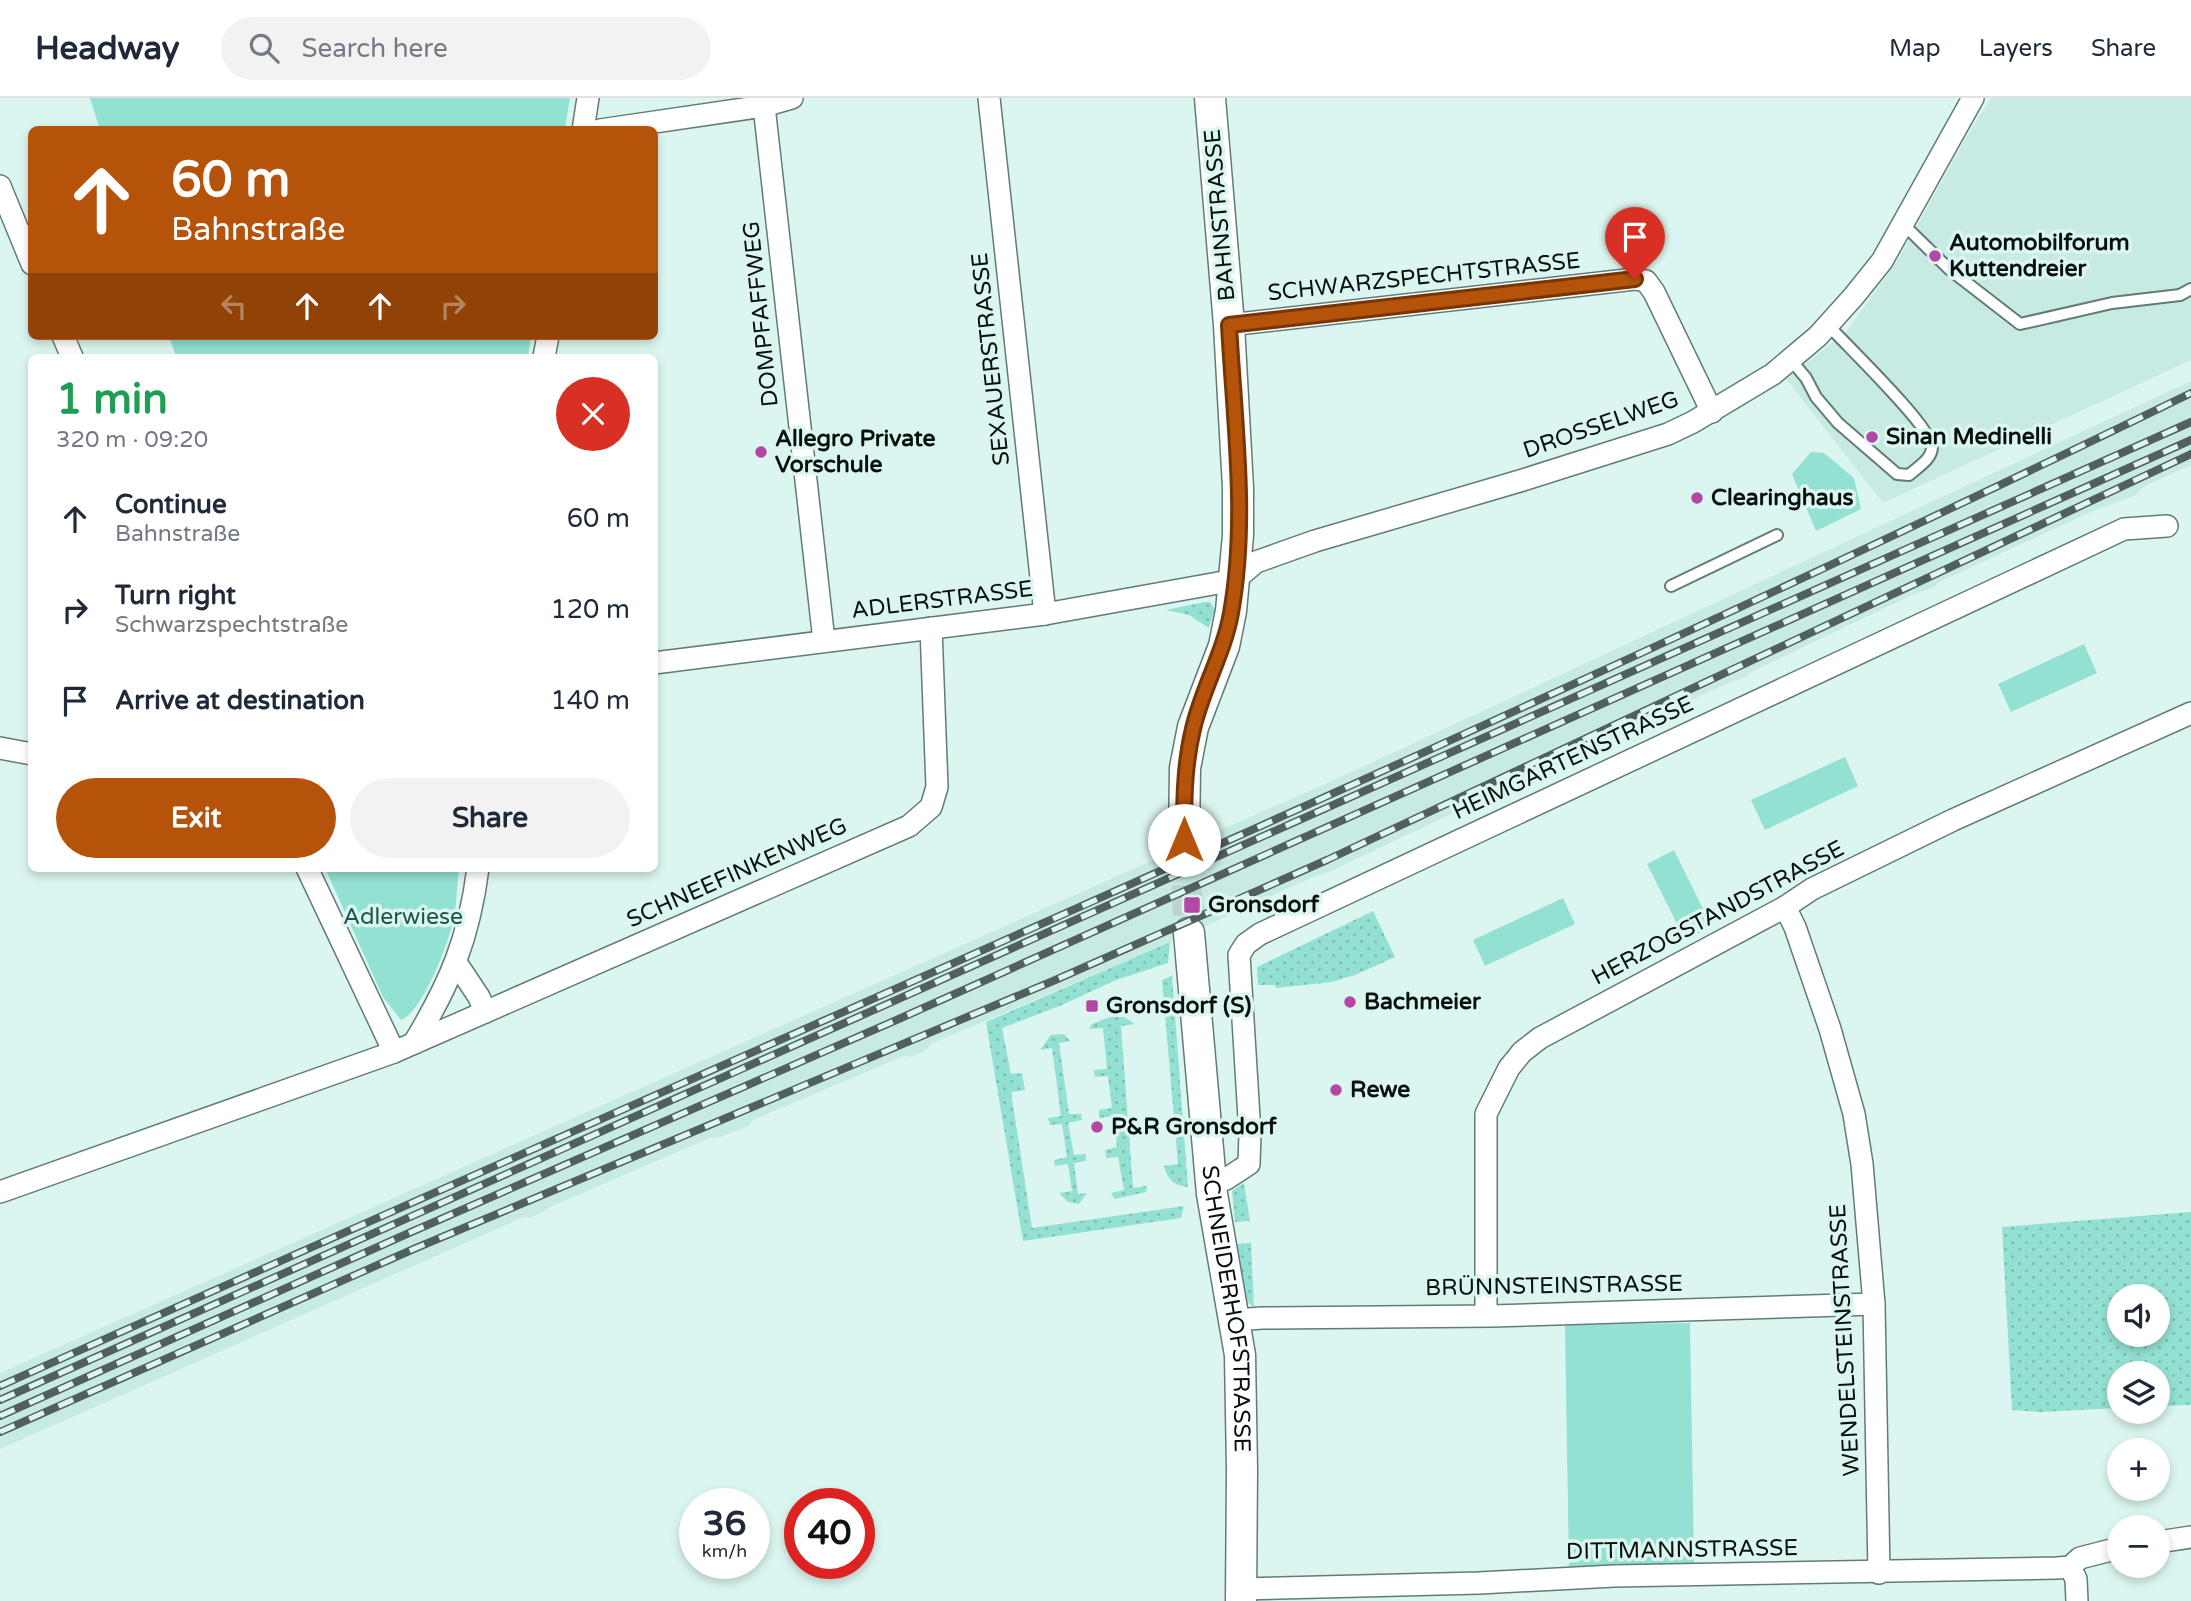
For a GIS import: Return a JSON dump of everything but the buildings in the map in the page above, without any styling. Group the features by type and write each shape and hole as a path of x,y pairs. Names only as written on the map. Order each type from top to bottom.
{"street":[{"path":"584,126 588,98"},
{"path":"627,126 764,106 792,98"},
{"name":"SEXAUERSTRASSE","path":"989,98 1045,614"},
{"name":"BAHNSTRASSE","path":"1184,840 1185,768 1193,727 1224,646 1235,580 1238,535 1229,325 1210,98"},
{"name":"DROSSELWEG","path":"1235,580 1256,562 1315,541 1668,434 1712,412 1773,374 1828,325 1882,261 1973,98"},
{"name":"DOMPFAFFWEG","path":"764,106 824,641"},
{"path":"0,186 28,254"},
{"name":"SCHWARZSPECHTSTRASSE","path":"1229,325 1635,279 1646,281 1654,292 1712,412"},
{"name":"HEIMGARTENSTRASSE","path":"1211,1183 1226,1179 1249,1164 1250,1134 1239,955 1246,944 1260,934 2124,529 2167,526"},
{"name":"ADLERSTRASSE","path":"658,662 1045,614 1235,580"},
{"name":"SCHNEEFINKENWEG","path":"0,1192 404,1048 909,826 931,807 937,787 931,628"},
{"name":"HERZOGSTANDSTRASSE","path":"1486,1315 1486,1114 1509,1069 1522,1052 1540,1038 1784,907 1812,889 1953,820 2191,713"},
{"path":"0,748 28,753"},
{"path":"309,872 404,1048 457,964 473,910 478,872"},
{"name":"WENDELSTEINSTRASSE","path":"1784,907 1795,927 1830,1029 1854,1114 1862,1164 1874,1304 1879,1573"},
{"name":"SCHNEIDERHOFSTRASSE","path":"1189,933 1211,1183 1240,1355 1241,1595"},
{"path":"457,964 485,1012"},
{"name":"BRÜNNSTEINSTRASSE","path":"1236,1320 1874,1304"},
{"path":"2170,1540 2191,1537"},
{"name":"DITTMANNSTRASSE","path":"1241,1595 1614,1576 1879,1573 2070,1567 2080,1558 2107,1551"},
{"path":"2070,1567 2077,1579 2077,1601"}],"lane":[{"path":"1903,224 1949,269 2020,324 2112,303 2180,295 2191,289"},
{"path":"1791,360 1838,423 1897,474 1909,475 1930,456 1933,449 1929,436 1901,402 1828,325"},
{"path":"1671,586 1777,536"}],"shaded area":[{"path":"1991,98 2191,98 2191,360 1883,503 1786,379 1847,331 1899,258"},
{"path":"2191,381 2191,465 2145,486 2134,496 2093,511 1939,582 1934,587 1751,672 1746,677 1726,684 1331,871 931,1044 926,1050 911,1057 904,1056 753,1120 748,1127 710,1138 530,1218 524,1217 0,1449 0,1373 1358,769"}],"green space":[{"path":"90,98 570,98 565,126 99,126"},
{"path":"170,340 530,340 528,354 175,354"},
{"path":"1811,452 1824,453 1854,478 1861,509 1816,531 1792,474"},
{"path":"1210,602 1215,609 1209,628 1189,615 1166,610"},
{"path":"2084,644 2097,673 2011,712 1998,684"},
{"path":"1845,757 1858,786 1765,830 1751,800"},
{"path":"1674,850 1712,927 1685,940 1647,864"},
{"name":"Adlerwiese","path":"327,872 459,872 454,917 447,942 418,1004 401,1020 383,997"},
{"path":"1563,898 1575,924 1485,966 1473,940"},
{"path":"1373,911 1395,957 1332,982 1276,988 1275,985 1258,985 1257,967"},
{"path":"1170,942 1168,963 1116,980 1002,1028 1011,1074 1022,1073 1025,1090 1011,1092 1032,1228 1184,1206 1181,1218 1023,1241 986,1022"},
{"path":"1172,976 1188,1187 1172,1181 1164,1166 1178,1164 1162,980"},
{"path":"1110,1017 1124,1017 1135,1024 1121,1026 1133,1188 1147,1186 1146,1192 1115,1199 1111,1193 1124,1190 1118,1157 1106,1158 1105,1150 1117,1147 1114,1116 1099,1118 1099,1110 1112,1108 1108,1076 1095,1077 1094,1070 1107,1069 1103,1028 1089,1029 1092,1024"},
{"path":"1064,1034 1070,1041 1059,1043 1069,1114 1081,1114 1082,1120 1068,1123 1074,1155 1086,1154 1086,1161 1074,1163 1078,1194 1087,1193 1079,1204 1068,1202 1059,1193 1072,1191 1068,1164 1055,1166 1054,1160 1067,1157 1062,1124 1050,1125 1048,1118 1061,1116 1052,1048 1040,1050 1051,1035"},
{"path":"1244,1183 1250,1221 1235,1222 1232,1191"},
{"path":"2191,1212 2191,1405 2170,1406 2170,1361 2107,1361 2107,1409 2041,1412 2012,1410 2002,1227"},
{"path":"1251,1243 1254,1307 1246,1301 1235,1244"},
{"path":"1690,1323 1694,1564 1569,1568 1565,1325"}],"tunnel":[{"path":"1184,840 1189,933"}],"railway":[{"path":"0,1386 1374,775 1920,523 2191,393"},
{"path":"0,1400 2191,422"},
{"path":"0,1416 409,1233 901,1018 2191,440"},
{"path":"0,1432 416,1248 1053,981 1327,860 2191,454"}],"place":[{"name":"Automobilforum Kuttendreier","path":"1935,256"},
{"name":"Sinan Medinelli","path":"1872,437"},
{"name":"Allegro Private Vorschule","path":"761,452"},
{"name":"Clearinghaus","path":"1697,498"},
{"name":"Gronsdorf","path":"1192,905"},
{"name":"Bachmeier","path":"1350,1002"},
{"name":"Gronsdorf (S)","path":"1092,1006"},
{"name":"Rewe","path":"1336,1090"},
{"name":"P&R Gronsdorf","path":"1097,1127"}],"route":[{"path":"1184,840 1185,768 1193,727 1224,646 1235,580 1238,488 1229,325 1635,279"}]}
